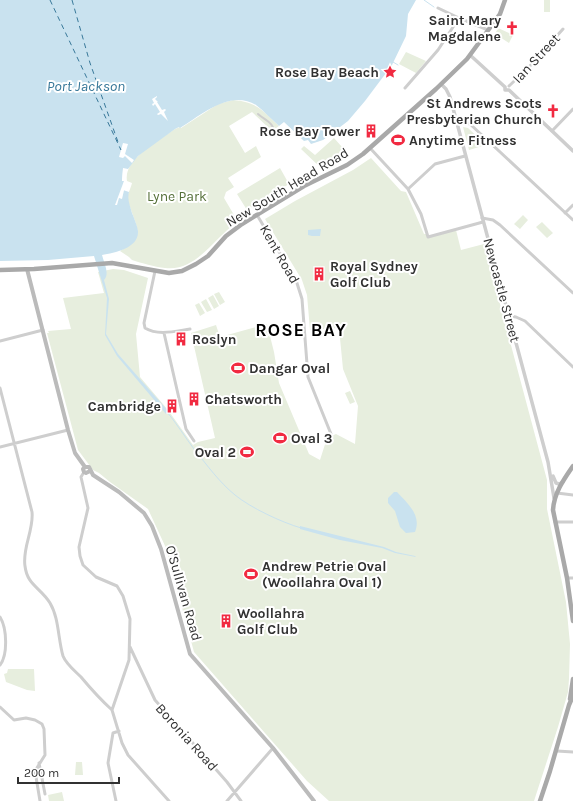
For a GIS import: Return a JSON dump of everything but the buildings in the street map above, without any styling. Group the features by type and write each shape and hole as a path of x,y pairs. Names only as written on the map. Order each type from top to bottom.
{"main road":[{"name":"New South Head Road","path":"0,270 104,263 125,264 155,271 175,272 196,264 213,251 230,233 257,215 304,186 352,162 370,148 441,84 470,55 503,9 505,0"},
{"path":"27,269 68,430 76,453 85,466 89,467 90,471 88,473 84,472 83,469 85,466"},
{"path":"573,466 554,499 553,510 567,578 573,621"},
{"name":"O'Sullivan Road","path":"90,471 93,475 119,492 144,513 152,526 161,548 190,654 273,748 314,801"},
{"path":"571,705 573,679"},
{"path":"542,800 573,696"}],"street":[{"path":"438,8 488,30"},
{"path":"406,88 438,50 459,18"},
{"name":"Ian Street","path":"508,88 563,29"},
{"path":"470,55 508,88 573,151"},
{"name":"Newcastle Street","path":"441,84 446,88 449,94 548,462 554,499"},
{"path":"552,131 573,109"},
{"path":"258,114 274,127 275,135"},
{"path":"456,123 462,122 470,124 573,220"},
{"path":"370,148 408,189 421,214 428,237 483,220 493,220 573,293"},
{"path":"408,189 435,164 465,156"},
{"path":"565,213 573,205"},
{"name":"Kent Road","path":"257,215 295,277 300,289 308,377 331,434"},
{"path":"155,271 144,323 145,328 164,333 190,329"},
{"path":"509,316 525,321 573,366"},
{"path":"0,341 43,330"},
{"path":"164,333 186,429 194,441"},
{"path":"0,388 32,512 24,558 27,575 32,584 46,597 52,608 64,659 93,692 112,710 118,731 128,755 170,801"},
{"path":"0,447 68,430"},
{"path":"548,462 556,483 559,484 563,482"},
{"path":"84,472 82,477 88,508 79,547 80,556 83,565 96,577 117,586 123,596 130,619 129,660 112,710"},
{"path":"557,493 573,495"},
{"path":"555,522 573,522"},
{"path":"567,578 573,578"},
{"path":"0,617 5,633 4,657 0,666"},
{"name":"Boronia Road","path":"130,647 155,700 227,782 241,801"},
{"path":"0,707 14,720 26,718 35,720 42,724 44,729 45,755 38,764 35,774 40,801"},
{"path":"116,801 108,763 113,733 118,731"},
{"path":"227,801 273,748"},
{"path":"557,751 573,752"},
{"path":"38,764 45,794"}],"green space":[{"path":"544,0 550,0 550,12 544,12"},
{"path":"498,28 513,35 509,43 495,34"},
{"path":"406,52 426,61 416,73 399,64"},
{"name":"Lyne Park","path":"233,100 254,105 279,126 272,131 252,112 229,126 245,153 256,146 261,157 228,178 234,187 226,192 224,198 237,220 236,223 204,253 186,265 176,268 165,268 132,260 120,251 133,241 137,232 127,199 132,183 127,181 127,173 131,165 136,158 152,144 175,129 181,128 218,104"},
{"path":"463,127 468,128 486,145 469,150"},
{"path":"334,138 350,156 323,170 301,149 304,146 315,155"},
{"name":"Royal Sydney Golf Club","path":"371,158 401,191 406,192 424,234 427,234 428,238 456,230 461,250 484,244 547,480 547,509 566,602 570,644 569,679 568,692 558,727 534,801 329,801 307,781 194,652 166,548 148,509 93,470 78,450 47,333 49,333 48,331 71,329 63,298 104,293 98,272 113,269 124,270 148,278 136,334 140,377 168,410 193,445 198,442 215,438 191,333 216,325 220,337 267,324 274,352 279,383 309,454 320,460 327,438 336,434 355,444 358,406 343,369 339,328 310,330 307,295 302,280 265,219 353,170"},
{"path":"280,168 289,184 247,210 237,194"},
{"path":"523,215 528,220 520,229 514,224"},
{"path":"542,222 553,233 547,238 536,227"},
{"path":"219,292 225,302 220,305 214,294"},
{"path":"213,295 219,306 214,309 208,298"},
{"path":"206,299 212,310 207,312 201,302"},
{"path":"199,303 205,313 200,316 195,305"},
{"path":"350,391 355,402 350,404 345,393"},
{"path":"8,669 34,669 35,691 27,690 6,682 4,674 7,673"},
{"path":"76,762 82,762 83,775 75,775"},
{"path":"62,792 64,801 49,801 48,795"}],"water":[{"name":"Port Jackson","path":"0,0 416,0 408,14 406,36 392,65 348,121 323,140 311,144 308,140 304,141 284,122 279,126 256,105 246,101 236,100 216,106 180,128 175,129 138,156 128,169 123,169 123,190 129,192 128,198 138,231 135,242 130,246 113,253 102,255 107,272 104,280 109,299 106,334 118,354 169,412 166,414 117,356 105,335 107,298 94,256 48,260 0,261"},
{"path":"321,229 320,236 308,235 308,230"},
{"path":"394,492 397,492 405,500 415,515 417,526 415,532 406,533 400,527 395,511 388,503 388,498"},
{"path":"300,526 384,547 416,557 395,553 382,548 340,540 300,529"}],"pier":[{"path":"157,96 155,99 162,110 166,110 164,112 168,121 161,114 157,114 160,112 155,104 153,106 152,104 154,103 152,99"},
{"path":"123,143 128,144 125,154 134,160 132,163 125,156 123,158 119,157"},
{"path":"123,168 128,169 128,171 125,171 125,186 122,199 119,198 117,205 115,205 124,181 122,181"}],"waterway":[{"path":"424,0 434,7"},
{"path":"393,62 398,65"},
{"path":"167,412 208,467 235,495 249,505 266,514 301,528"}],"ferry route":[{"path":"50,0 121,150"},
{"path":"72,0 90,63 118,142"}],"place":[{"name":"Saint Mary Magdalene","path":"512,28"},
{"name":"Rose Bay Beach","path":"390,72"},
{"name":"St Andrews Scots Presbyterian Church","path":"553,111"},
{"name":"Rose Bay Tower","path":"371,131"},
{"name":"Anytime Fitness","path":"398,140"},
{"name":"Royal Sydney Golf Club","path":"319,274"},
{"name":"Roslyn","path":"181,339"},
{"name":"Dangar Oval","path":"238,368"},
{"name":"Chatsworth","path":"194,399"},
{"name":"Cambridge","path":"172,406"},
{"name":"Oval 3","path":"280,438"},
{"name":"Oval 2","path":"247,452"},
{"name":"Andrew Petrie Oval (Woollahra Oval 1)","path":"251,574"},
{"name":"Woollahra Golf Club","path":"226,621"}],"district":[{"name":"ROSE BAY","path":"301,330"}]}
